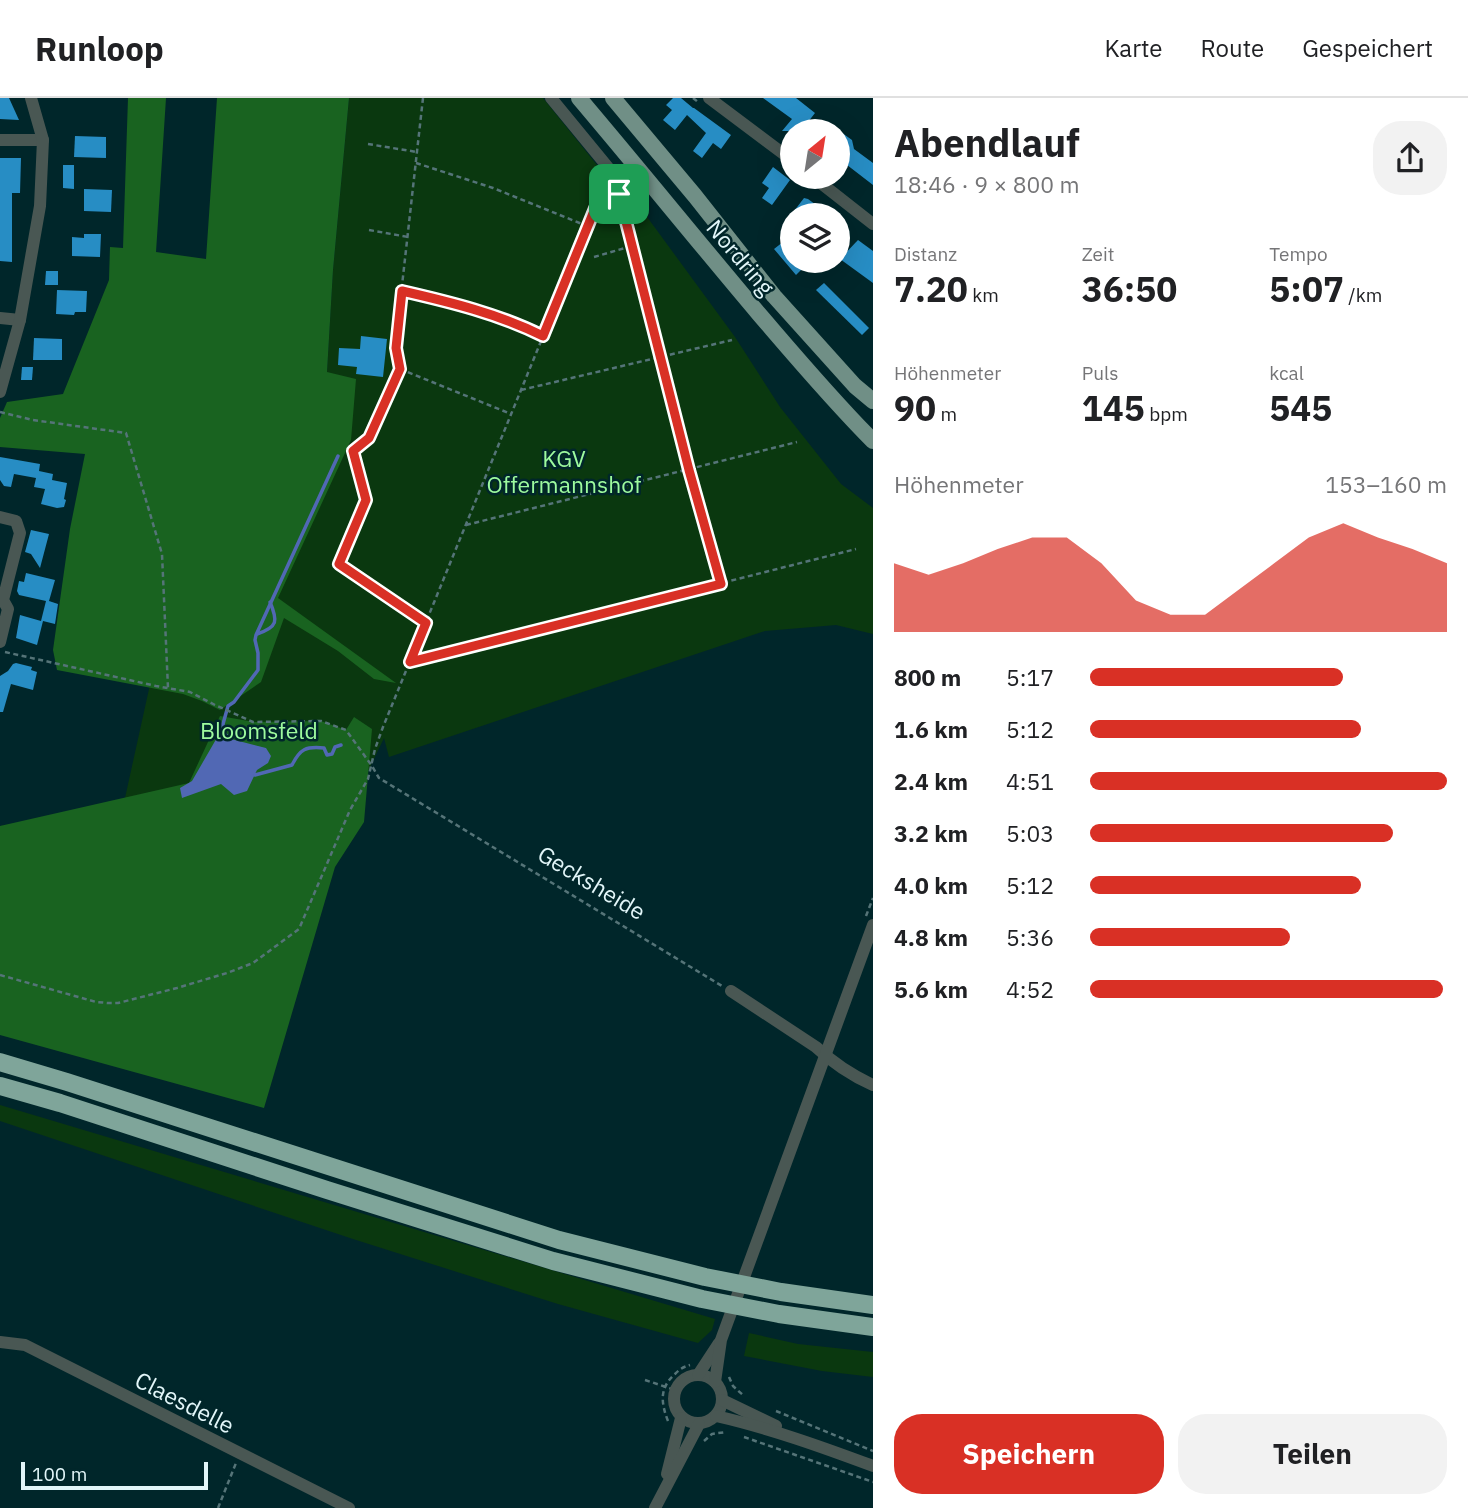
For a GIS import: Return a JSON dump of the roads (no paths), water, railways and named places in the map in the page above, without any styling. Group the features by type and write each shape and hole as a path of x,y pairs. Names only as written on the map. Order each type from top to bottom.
{"highway":[{"path":"0,1062 559,1240 705,1278 781,1293 873,1305"},
{"path":"0,1086 553,1261 702,1299 873,1328"}],"main road":[{"name":"Nordring","path":"579,98 792,352 873,441"},
{"name":"Nordring","path":"613,98 774,296 855,386 873,401"}],"street":[{"path":"0,391 20,320 40,205 43,140 31,98"},
{"path":"551,98 611,171"},
{"path":"709,98 780,151"},
{"path":"0,140 43,140"},
{"path":"828,189 873,224"},
{"path":"0,318 20,320"},
{"path":"0,517 16,521 20,533 3,600 8,609 0,642"},
{"path":"708,1372 873,925"},
{"path":"731,991 873,1085"},
{"name":"Claesdelle","path":"0,1342 25,1345 349,1508"},
{"path":"708,1372 721,1390 720,1409 708,1422 689,1422 681,1418 675,1410 670,1388 688,1376 708,1372"},
{"path":"722,1400 738,1415 873,1466"},
{"path":"716,1416 738,1415"},
{"path":"681,1418 683,1440"},
{"path":"658,1503 683,1440 699,1424"}],"water":[{"path":"222,729 231,739 266,748 271,756 268,763 257,770 247,791 234,795 221,784 182,798 180,788 192,781"}],"waterway":[{"path":"223,730 228,706 258,670 256,635 338,456"},
{"path":"257,634 269,629 274,622 270,602"},
{"path":"255,775 292,765 298,755 308,748 324,748 327,755 341,745"}],"park label":[{"name":"KGV Offermannshof","path":"564,471"},
{"name":"Bloomsfeld","path":"259,730"}]}
